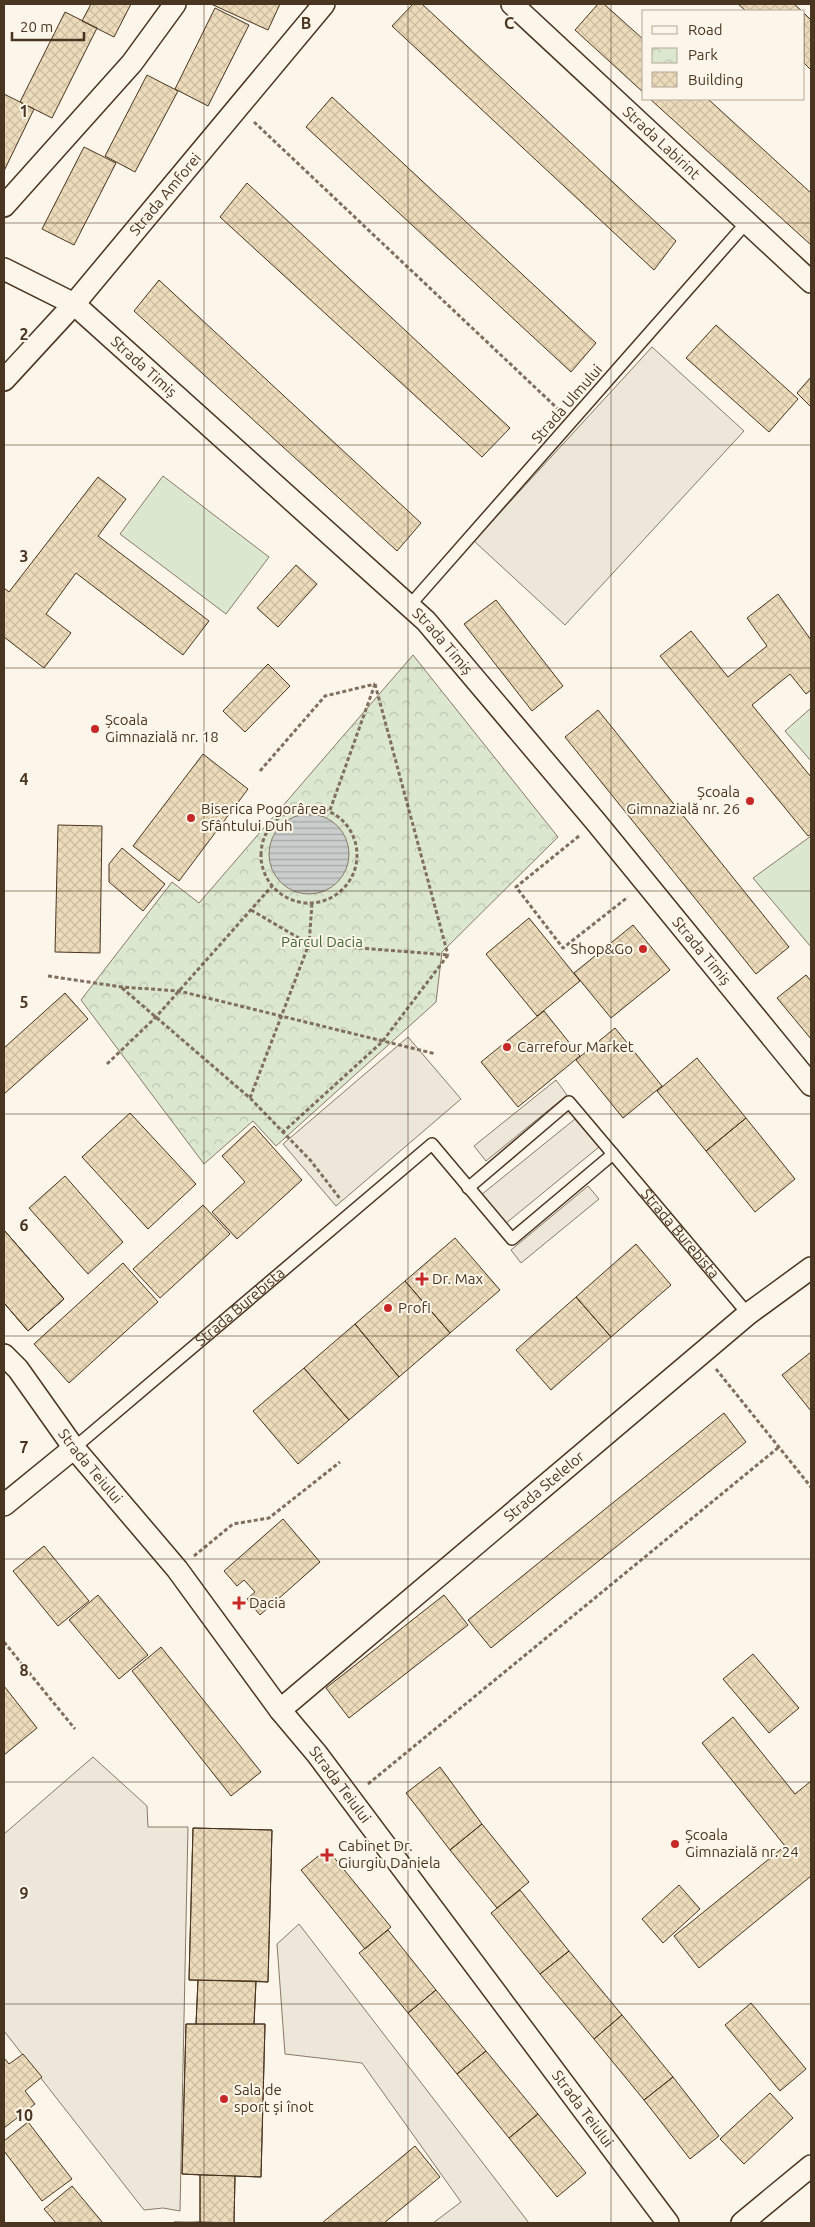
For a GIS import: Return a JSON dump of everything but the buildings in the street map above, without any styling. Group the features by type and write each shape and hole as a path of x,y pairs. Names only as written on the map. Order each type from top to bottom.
{"street":[{"path":"4,206 132,63 175,4"},
{"name":"Strada Amforei","path":"4,380 74,304 324,4"},
{"name":"Strada Labirint","path":"512,4 811,282"},
{"name":"Strada Timiș","path":"4,269 74,304 410,605 434,630 596,822 645,885 811,1085"},
{"name":"Strada Stelelor","path":"280,1710 748,1314 811,1268"},
{"name":"Strada Teiului","path":"4,1355 18,1369 74,1448 177,1569 280,1710 350,1798 668,2223"},
{"name":"Strada Burebista","path":"4,1505 74,1448"},
{"path":"742,2223 811,2166"}],"lane":[{"name":"Strada Ulmului","path":"410,605 747,222"},
{"name":"Strada Burebista","path":"468,1188 570,1102 748,1314"},
{"name":"Strada Burebista","path":"74,1448 432,1144 512,1239 613,1154"}],"path":[{"path":"238,107 571,422"},
{"path":"260,771 325,696 375,684"},
{"path":"330,810 375,684"},
{"path":"375,684 448,956"},
{"path":"315,806 330,810 343,820 352,832 358,846 358,862 354,876 343,890 329,900 312,904 297,902 283,896 272,886 264,872 261,856 263,840 271,825 283,814 298,807 315,806"},
{"path":"596,822 516,887 563,948 645,885"},
{"path":"107,1064 155,1018 272,886"},
{"path":"250,1098 309,944 312,904"},
{"path":"251,910 309,944 448,956"},
{"path":"282,1132 382,1042 448,956"},
{"path":"48,976 122,987 179,991 436,1054"},
{"path":"122,987 155,1018 250,1098 310,1161 351,1213"},
{"path":"703,1352 811,1487"},
{"path":"350,1798 779,1447"},
{"path":"177,1569 233,1524 269,1518 340,1462"},
{"path":"4,1642 75,1729"}],"green space":[{"path":"163,476 269,557 226,614 120,534"},
{"name":"Parcul Dacia","path":"413,655 558,837 442,952 436,1002 276,1146 253,1121 204,1164 81,1000 172,882 199,903"},
{"path":"811,708 811,761 785,731"},
{"path":"811,836 811,947 753,878"}],"shaded area":[{"path":"652,347 744,431 565,625 474,541"},
{"path":"309,814 324,817 337,826 346,839 349,854 346,869 337,882 324,891 309,894 294,891 281,882 272,869 269,854 272,839 281,826 294,817"},
{"path":"408,1037 461,1099 336,1206 283,1144"},
{"path":"556,1080 567,1095 486,1161 474,1146"},
{"path":"575,1119 599,1147 505,1224 481,1195"},
{"path":"588,1186 599,1199 521,1263 511,1250"},
{"path":"93,1757 147,1806 148,1827 188,1827 180,2211 163,2208 144,2210 4,2031 4,1834"},
{"path":"299,1924 529,2223 433,2223 461,2202 362,2063 285,2054 277,1944"}],"place":[{"name":"Școala Gimnazială nr. 18","path":"95,729"},
{"name":"Școala Gimnazială nr. 26","path":"750,801"},
{"name":"Biserica Pogorârea Sfântului Duh","path":"191,818"},
{"name":"Shop&Go","path":"643,949"},
{"name":"Carrefour Market","path":"507,1047"},
{"name":"Dr. Max","path":"422,1279"},
{"name":"Profi","path":"388,1308"},
{"name":"Dacia","path":"239,1603"},
{"name":"Școala Gimnazială nr. 24","path":"675,1844"},
{"name":"Cabinet Dr. Giurgiu Daniela","path":"327,1855"},
{"name":"Sala de sport și înot","path":"224,2099"}]}
